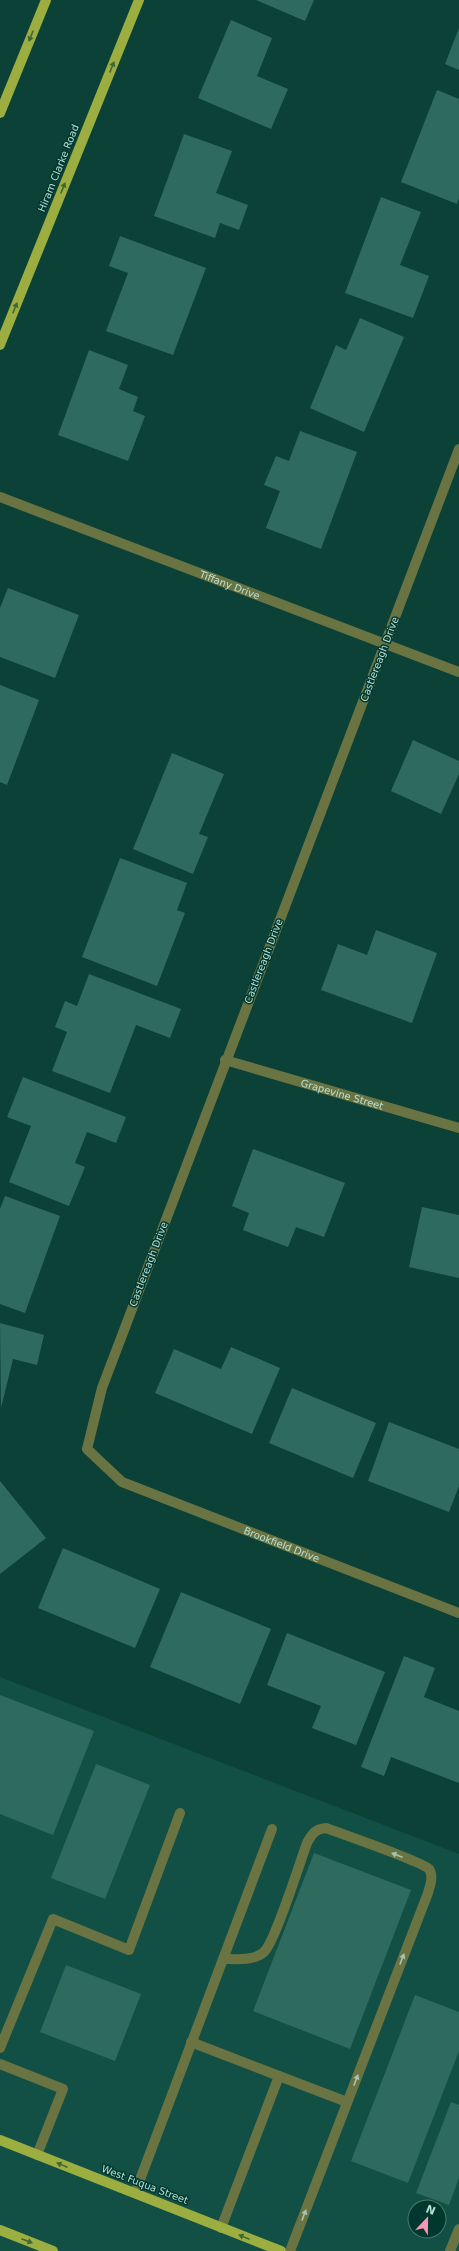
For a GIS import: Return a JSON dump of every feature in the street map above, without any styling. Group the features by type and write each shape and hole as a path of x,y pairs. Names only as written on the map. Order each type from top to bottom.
{"main road":[{"path":"0,113 46,0"},
{"name":"Hiram Clarke Road","path":"0,345 139,0"},
{"name":"West Fuqua Street","path":"0,2140 280,2251"},
{"path":"0,2230 53,2251"}],"street":[{"name":"Castlereagh Drive","path":"109,1469 88,1448 102,1388 225,1060 459,450"},
{"name":"Tiffany Drive","path":"0,497 384,645 459,672"},
{"name":"Grapevine Street","path":"225,1060 459,1128"},
{"name":"Brookfield Drive","path":"109,1469 122,1482 459,1613"},
{"path":"0,2048 53,1919 129,1950 180,1813"},
{"path":"223,1959 257,1957 265,1951 273,1934 307,1843 312,1833 318,1829 326,1828 428,1868 432,1875 428,1893 290,2251"},
{"path":"134,2193 272,1829"},
{"path":"191,2042 347,2102"},
{"path":"0,2064 64,2089 37,2155"},
{"path":"221,2228 279,2076"},
{"path":"450,2251 459,2229"}],"shaded area":[{"path":"0,1677 459,1854 459,2251 0,2251"}],"building":[{"path":"256,0 314,0 305,21"},
{"path":"231,20 272,38 257,76 288,89 271,129 198,98"},
{"path":"459,28 459,70 445,64"},
{"path":"437,90 459,99 459,198 457,204 401,182"},
{"path":"184,134 232,151 216,193 248,205 239,230 220,223 215,238 154,216"},
{"path":"381,197 421,212 400,265 429,276 413,318 345,293"},
{"path":"120,236 206,268 173,355 106,331 128,273 109,266"},
{"path":"360,318 404,337 364,432 310,408 336,345 346,350"},
{"path":"89,350 128,365 119,389 138,397 133,411 145,416 128,461 58,435"},
{"path":"300,431 357,452 321,549 266,528 280,491 264,485 276,456 289,461"},
{"path":"8,588 79,615 55,678 0,657 0,608"},
{"path":"0,685 39,700 7,785 0,782"},
{"path":"413,740 459,761 459,774 441,814 391,791"},
{"path":"172,753 224,774 199,834 208,837 193,874 133,849"},
{"path":"120,858 187,883 177,910 185,913 157,986 82,957"},
{"path":"376,930 437,953 412,1023 321,990 338,944 367,955"},
{"path":"89,974 181,1009 170,1038 136,1025 110,1093 52,1071 67,1032 55,1027 65,1001 77,1006"},
{"path":"23,1077 126,1117 116,1143 87,1132 75,1163 85,1167 69,1206 9,1182 31,1126 7,1117"},
{"path":"253,1149 345,1183 324,1237 296,1227 288,1247 243,1230 249,1213 232,1206"},
{"path":"5,1196 60,1216 25,1313 0,1304 0,1209"},
{"path":"422,1207 459,1215 459,1278 409,1267"},
{"path":"0,1323 44,1335 37,1365 13,1359 1,1408"},
{"path":"231,1347 280,1368 252,1434 155,1393 174,1349 221,1369"},
{"path":"292,1388 376,1423 353,1478 269,1443"},
{"path":"389,1422 459,1449 459,1486 449,1512 368,1481"},
{"path":"0,1481 46,1538 0,1574"},
{"path":"63,1548 160,1589 135,1648 38,1608"},
{"path":"181,1592 271,1629 240,1704 150,1667"},
{"path":"287,1633 385,1672 356,1745 312,1728 321,1706 267,1685"},
{"path":"404,1656 435,1668 424,1697 459,1711 459,1783 391,1757 384,1776 361,1767"},
{"path":"0,1695 94,1731 53,1835 0,1814"},
{"path":"96,1764 150,1785 105,1899 51,1878"},
{"path":"314,1853 411,1890 350,2049 253,2011"},
{"path":"66,1965 141,1994 115,2061 40,2032"},
{"path":"415,1995 459,2012 459,2051 408,2183 351,2161"},
{"path":"451,2102 459,2105 459,2178 449,2205 447,2204 447,2199 432,2199 416,2193"}]}
